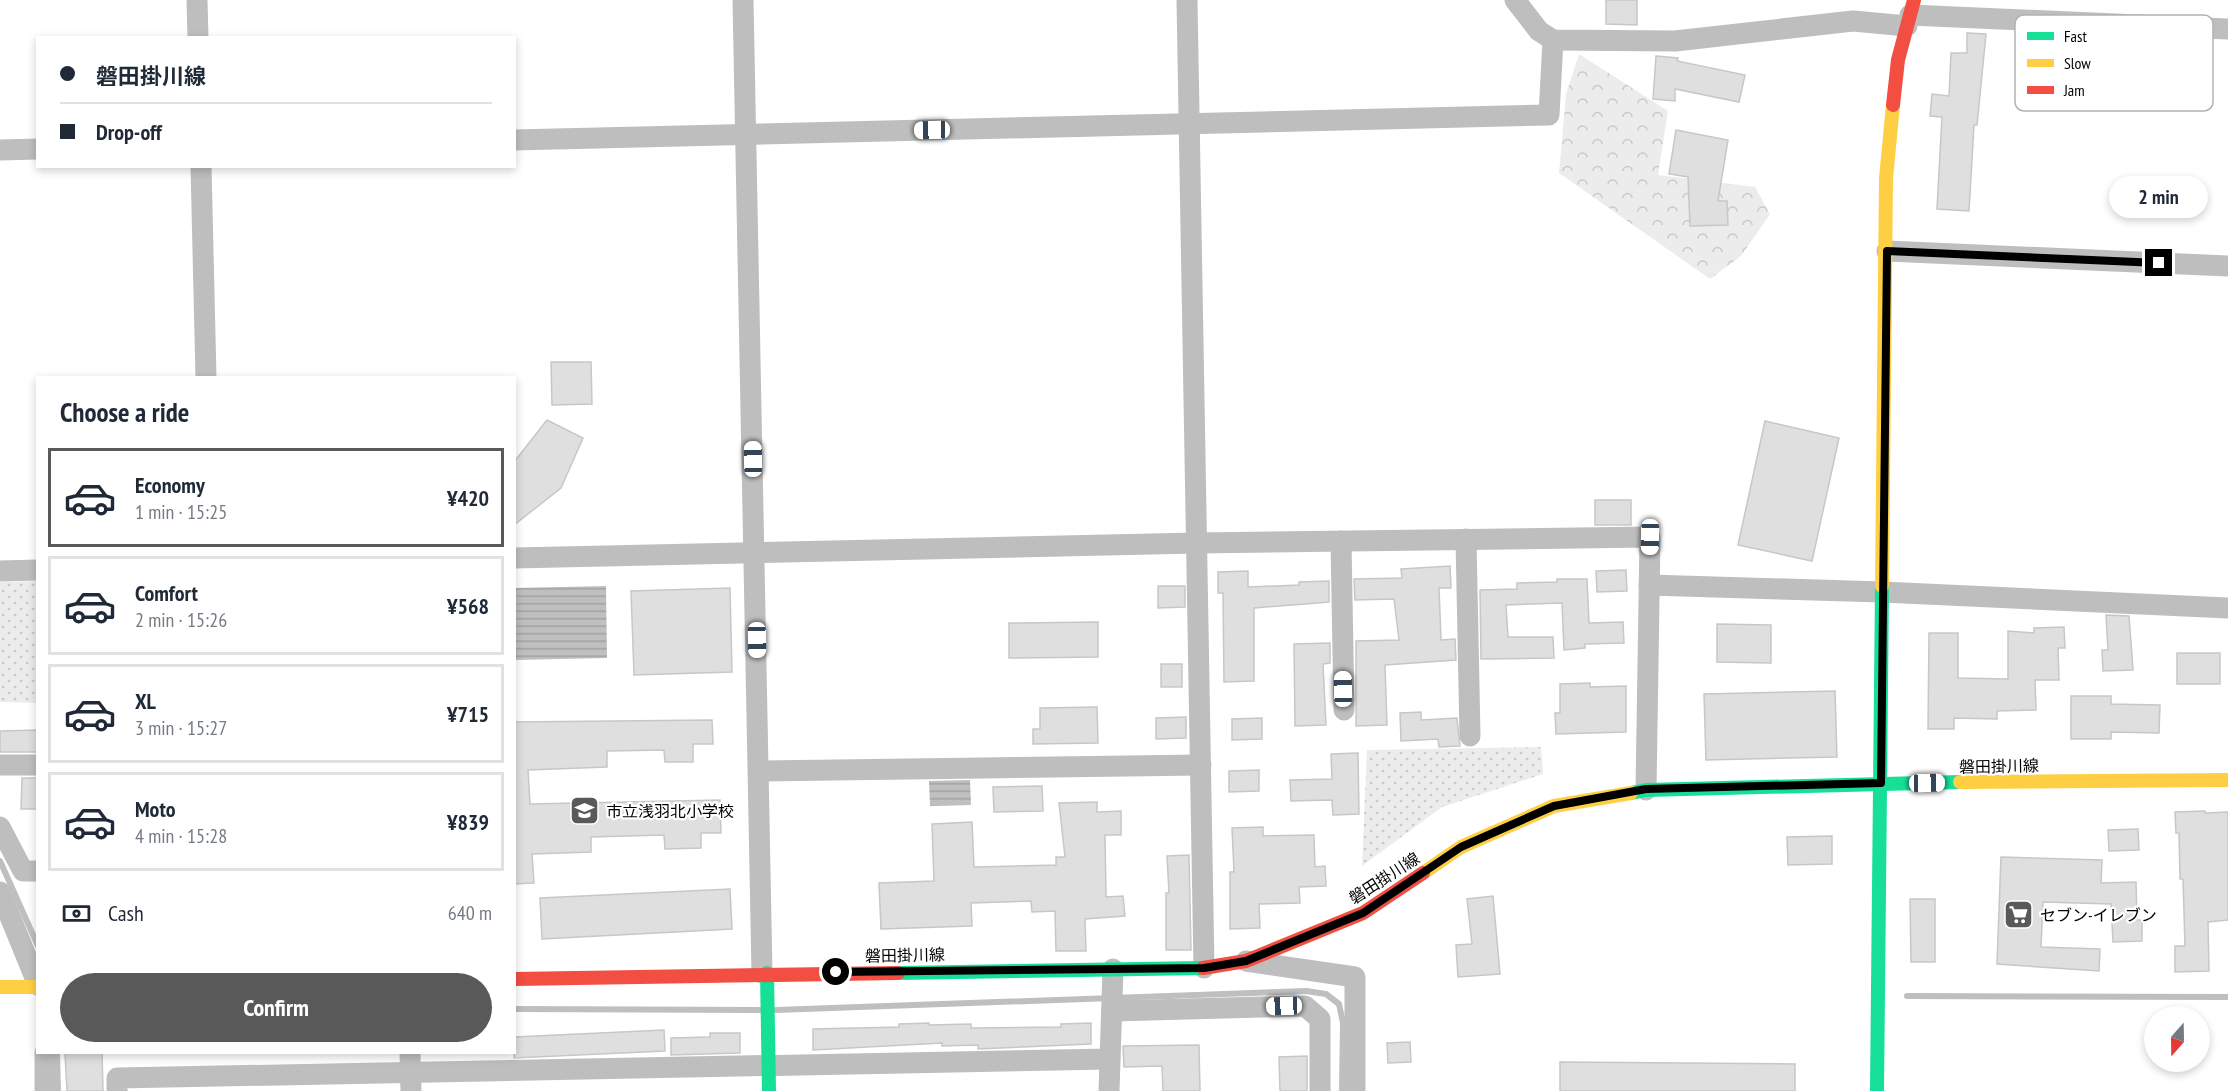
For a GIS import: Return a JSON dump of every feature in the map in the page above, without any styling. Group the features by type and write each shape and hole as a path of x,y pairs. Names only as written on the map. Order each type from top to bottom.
{"main road":[{"path":"1877,1091 1886,178 1898,60 1910,13"},
{"name":"磐田掛川線","path":"516,979 764,973 1204,968 1246,961 1363,913 1461,847 1554,806 1646,789 1881,783 2228,780"},
{"path":"764,973 769,1091"},
{"path":"0,987 36,986"}],"street":[{"path":"197,0 198,36"},
{"path":"743,0 764,973"},
{"path":"1187,0 1204,968"},
{"path":"1515,0 1539,31 1552,40 1675,41 1910,13 2015,18"},
{"path":"2213,28 2228,29"},
{"path":"516,140 1549,115 1552,40"},
{"path":"0,150 36,149"},
{"path":"201,168 206,376"},
{"path":"1887,251 2228,266"},
{"path":"516,558 1197,543 1650,537 1646,789"},
{"path":"1466,539 1470,736"},
{"path":"1341,541 1344,710"},
{"path":"0,571 36,570"},
{"path":"1649,585 1882,592 2228,608"},
{"path":"0,765 36,765"},
{"path":"759,771 1201,765"},
{"path":"0,827 23,871 36,871"},
{"path":"0,892 36,981"},
{"path":"1246,961 1355,977 1355,1091"},
{"path":"1109,1091 1113,969"},
{"path":"1112,1011 1305,1006 1320,1019 1320,1091"},
{"path":"45,1054 45,1091"},
{"path":"117,1091 117,1078 1110,1059"}],"green space":[{"path":"1579,54 1668,111 1658,175 1755,187 1770,214 1741,256 1710,279 1559,173 1566,94"},
{"path":"36,581 36,703 0,702 0,582"},
{"path":"1541,747 1543,774 1442,807 1362,866 1367,750"}],"shaded area":[{"path":"606,586 607,658 516,660 516,588"},
{"path":"970,780 971,805 930,806 929,781"}],"building":[{"path":"1606,0 1637,0 1637,25 1606,24"},
{"path":"1967,33 1986,34 1977,125 1974,125 1969,211 1937,209 1942,117 1930,116 1932,94 1949,96 1951,53 1967,53"},
{"path":"1656,56 1678,58 1677,61 1745,75 1739,102 1675,89 1675,101 1653,99"},
{"path":"1676,130 1728,140 1718,201 1727,201 1728,225 1690,226 1688,177 1669,174"},
{"path":"551,362 591,362 592,404 552,405"},
{"path":"547,420 583,438 561,488 516,523 516,459"},
{"path":"1765,421 1839,438 1812,561 1738,545"},
{"path":"1595,500 1631,500 1631,525 1595,525"},
{"path":"1450,566 1451,588 1439,588 1441,640 1455,639 1456,660 1385,665 1387,725 1356,726 1356,641 1399,640 1394,599 1355,600 1354,579 1402,578 1401,569"},
{"path":"1626,570 1627,591 1597,592 1596,571"},
{"path":"1248,571 1248,587 1329,581 1329,602 1254,608 1254,681 1224,682 1223,593 1218,593 1218,572"},
{"path":"1557,579 1587,579 1589,623 1623,622 1624,643 1585,644 1585,648 1564,650 1562,603 1506,605 1508,637 1553,637 1554,658 1481,659 1480,590 1517,589 1517,583 1557,582"},
{"path":"1158,586 1185,586 1185,607 1158,608"},
{"path":"730,588 732,672 634,675 631,591"},
{"path":"2106,615 2129,616 2133,670 2103,671 2102,650 2108,650"},
{"path":"1098,622 1098,657 1009,658 1009,623"},
{"path":"1717,624 1771,625 1771,663 1717,662"},
{"path":"2064,627 2065,648 2058,648 2059,680 2035,680 2036,710 1997,711 1997,719 1954,718 1954,729 1928,729 1929,633 1958,633 1958,678 2008,679 2008,631 2034,633 2034,628"},
{"path":"1330,643 1330,663 1323,664 1326,725 1295,726 1294,644"},
{"path":"2177,653 2220,653 2220,684 2177,684"},
{"path":"1161,664 1182,664 1182,687 1161,687"},
{"path":"1590,683 1590,687 1626,686 1626,732 1556,734 1555,713 1560,713 1560,684"},
{"path":"1835,691 1837,757 1706,760 1704,694"},
{"path":"2071,696 2111,696 2111,704 2160,705 2159,733 2111,732 2111,739 2071,739"},
{"path":"1097,707 1098,743 1033,744 1033,729 1040,729 1040,708"},
{"path":"1421,712 1421,720 1457,718 1460,746 1439,747 1438,739 1401,741 1400,713"},
{"path":"1186,717 1186,738 1156,739 1156,718"},
{"path":"1262,718 1262,739 1232,740 1232,719"},
{"path":"712,720 713,744 693,744 693,762 665,762 664,750 607,751 607,767 528,770 530,804 720,800 721,833 701,833 701,848 665,849 664,835 591,837 591,852 532,854 534,883 516,884 516,722"},
{"path":"36,730 36,752 0,752 0,731"},
{"path":"1358,753 1359,814 1333,815 1332,800 1291,801 1290,780 1332,779 1331,754"},
{"path":"1259,770 1259,791 1229,792 1229,771"},
{"path":"22,778 36,778 36,809 21,809"},
{"path":"1042,786 1043,811 994,812 993,787"},
{"path":"1097,802 1097,812 1121,811 1121,835 1105,835 1106,897 1123,896 1125,916 1085,919 1086,951 1056,951 1055,911 1032,912 1031,901 971,903 972,926 881,929 879,883 934,881 932,824 972,822 974,867 1056,865 1056,857 1065,857 1059,803"},
{"path":"2205,811 2205,813 2228,812 2228,920 2208,922 2209,971 2175,972 2175,946 2185,946 2183,879 2180,879 2179,833 2176,833 2175,812"},
{"path":"1263,827 1263,836 1314,835 1315,867 1325,866 1326,886 1299,887 1300,903 1259,904 1260,928 1230,929 1230,872 1234,872 1232,828"},
{"path":"2138,829 2139,850 2109,851 2108,830"},
{"path":"1832,836 1832,864 1788,865 1787,837"},
{"path":"1189,855 1191,950 1166,950 1166,893 1169,893 1167,856"},
{"path":"2001,857 2102,860 2101,883 2136,882 2137,920 2142,920 2142,941 2113,942 2111,904 2043,902 2041,947 2100,949 2099,971 1997,964"},
{"path":"730,889 732,929 542,939 540,898"},
{"path":"1493,896 1500,974 1458,977 1456,945 1472,944 1467,899"},
{"path":"1910,899 1935,899 1935,962 1911,962"},
{"path":"929,1023 929,1025 971,1024 971,1028 1061,1027 1061,1024 1091,1023 1091,1044 978,1049 978,1045 942,1046 942,1043 813,1050 813,1029 899,1027 899,1024"},
{"path":"664,1030 665,1051 514,1058 516,1037"},
{"path":"710,1033 740,1033 740,1053 671,1055 671,1038 710,1037"},
{"path":"1410,1042 1411,1062 1388,1063 1387,1043"},
{"path":"1199,1045 1200,1091 1163,1091 1162,1066 1124,1067 1123,1046"},
{"path":"65,1054 102,1054 103,1091 67,1091"},
{"path":"1307,1056 1307,1091 1280,1091 1279,1057"},
{"path":"1560,1062 1795,1064 1795,1091 1560,1091"}],"waterway":[{"path":"0,861 36,942"},
{"path":"776,1010 1306,991 1326,994 1339,1004 1343,1023 1342,1091"},
{"path":"1907,996 2228,997"},
{"path":"516,1009 760,1010"},
{"path":"57,1054 58,1091"}],"traffic: fast":[{"path":"1877,1091 1882,586"},
{"path":"1631,793 1646,790 1960,782"},
{"path":"898,973 1203,968"},
{"path":"767,973 769,1091"}],"traffic: slow":[{"path":"1882,586 1886,178 1893,105"},
{"path":"1960,782 2228,780"},
{"path":"1423,873 1461,847 1554,806 1631,793"},
{"path":"0,987 36,987"}],"traffic: jam":[{"path":"1893,105 1898,60 1914,0"},
{"path":"1203,968 1246,961 1363,913 1423,873"},
{"path":"516,979 898,973"}],"place":[{"name":"市立浅羽北小学校","path":"585,811"},
{"name":"セブン-イレブン","path":"2019,915"}],"route":[{"path":"836,972 1204,968 1246,961 1363,913 1461,847 1554,806 1646,789 1881,783 1887,251 2159,263"}]}
